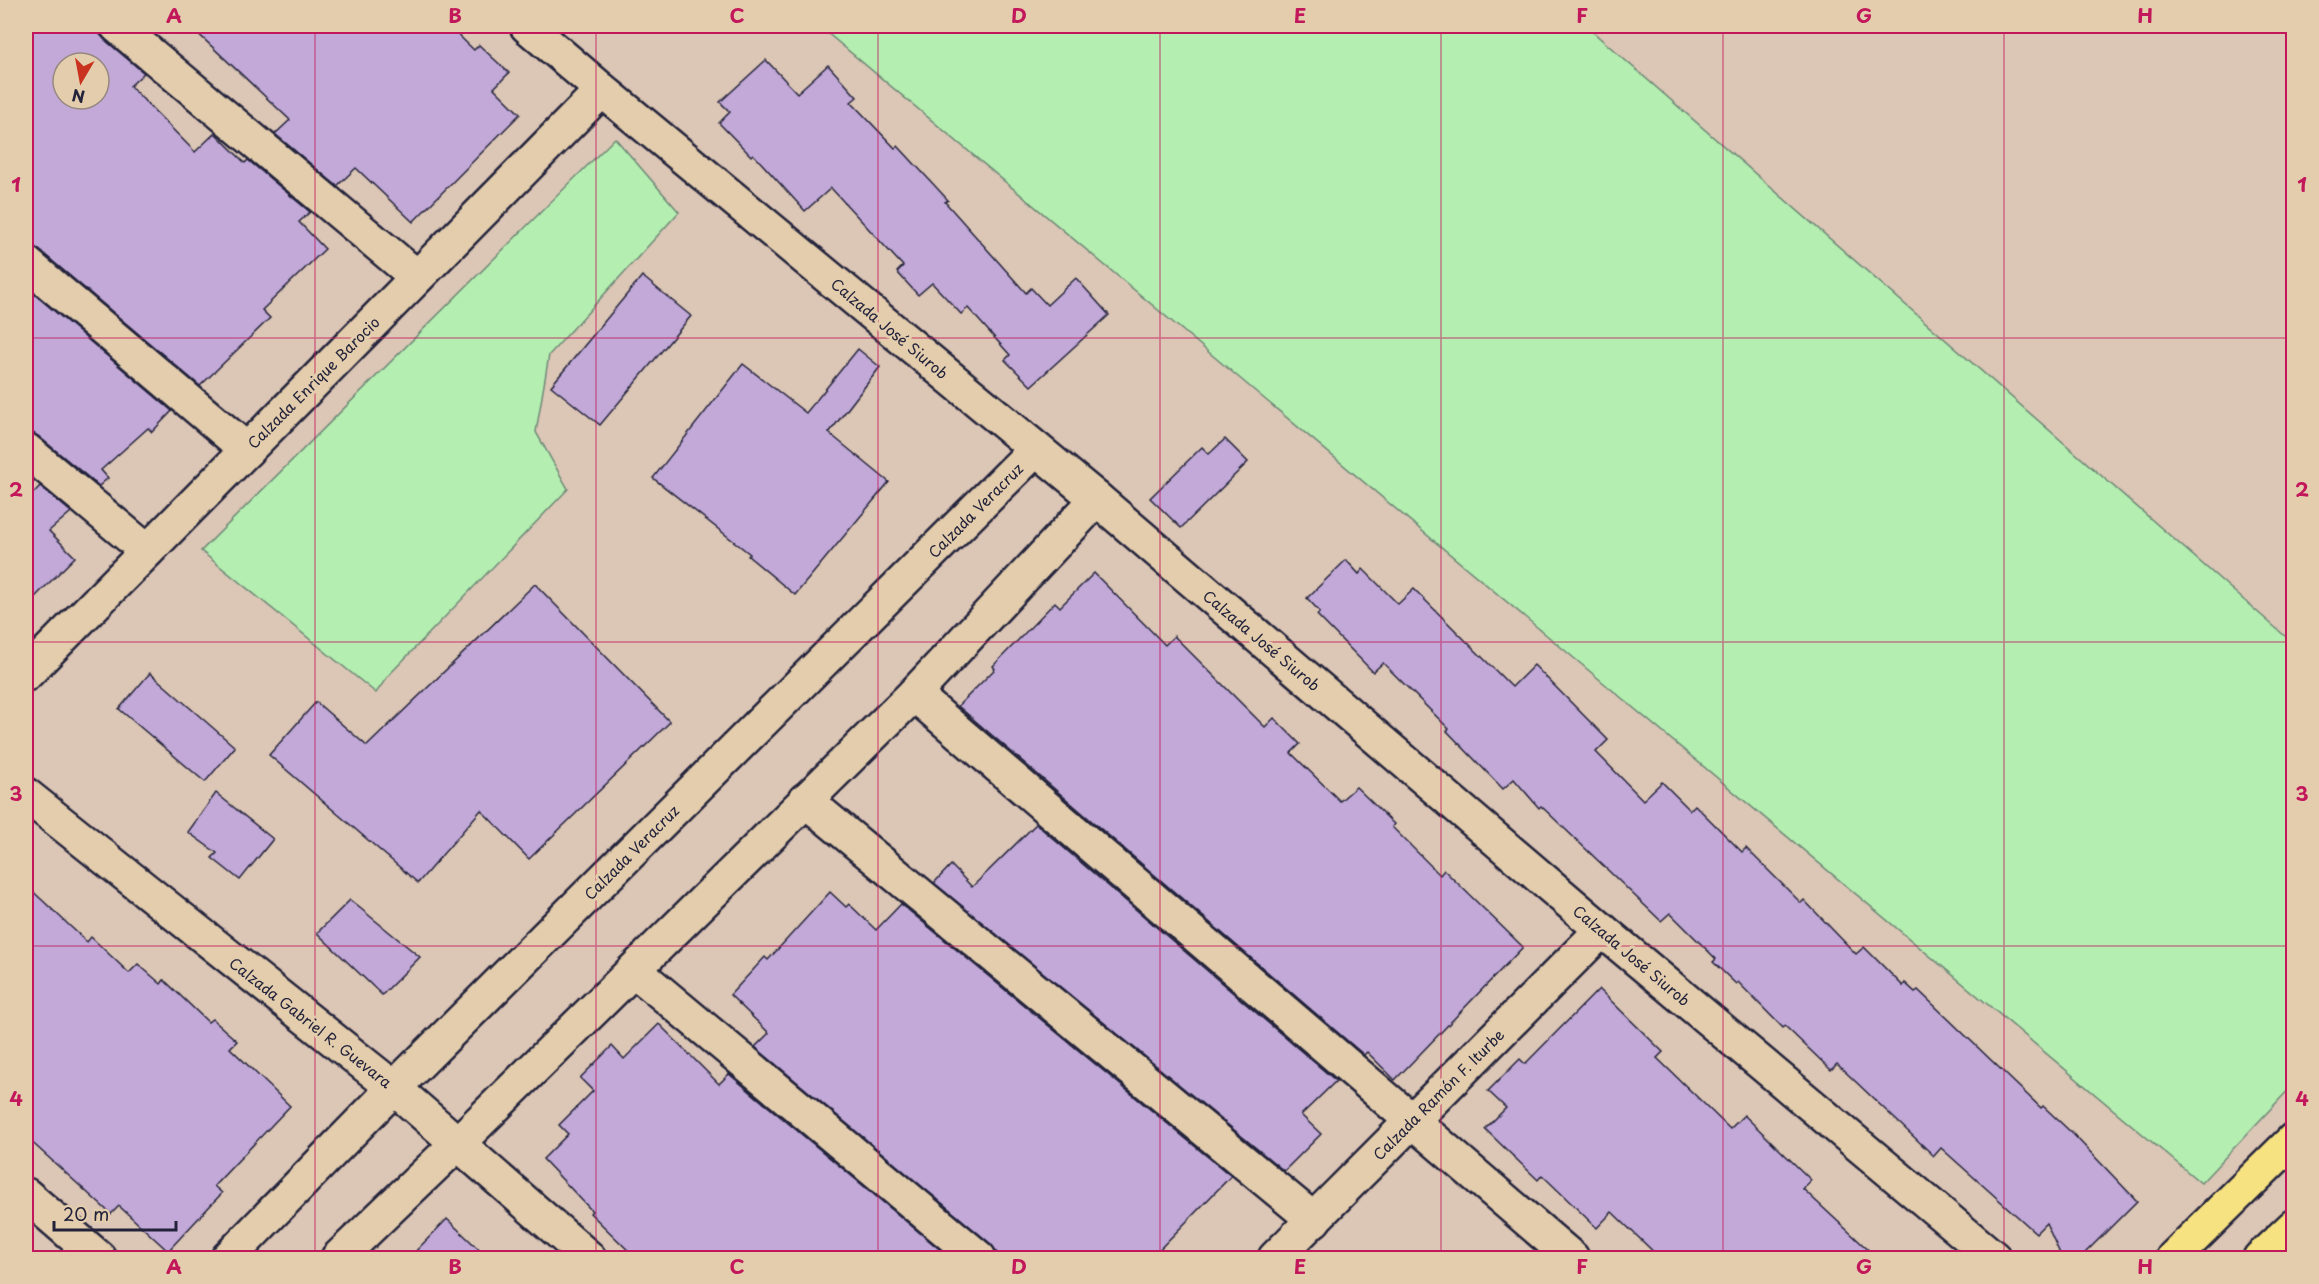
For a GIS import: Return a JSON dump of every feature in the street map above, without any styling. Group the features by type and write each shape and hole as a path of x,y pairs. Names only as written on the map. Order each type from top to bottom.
{"main road":[{"path":"2173,1258 2294,1138"},
{"path":"2260,1258 2294,1226"}],"street":[{"path":"117,26 417,277"},
{"name":"Calzada José Siurob","path":"527,26 1097,500 1602,930 1994,1258"},
{"name":"Calzada Enrique Barocio","path":"26,674 602,90"},
{"path":"26,263 247,450"},
{"name":"Calzada Veracruz","path":"228,1258 394,1088 1036,449"},
{"path":"26,450 147,551"},
{"path":"338,1258 914,694 1097,500"},
{"path":"914,694 1572,1258"},
{"name":"Calzada Gabriel R. Guevara","path":"26,795 394,1088 589,1258"},
{"path":"806,800 1314,1220"},
{"name":"Calzada Ramón F. Iturbe","path":"1275,1258 1602,930"},
{"path":"634,970 979,1258"},
{"path":"26,1195 99,1258"}],"green space":[{"path":"819,26 1586,26 2293,643 2293,1085 2201,1183"},
{"path":"615,138 679,212 549,355 536,432 568,489 388,676 376,693 201,551"}],"building":[{"path":"26,26 92,26 144,73 130,86 195,152 215,133 245,163 248,160 310,212 299,222 325,249 262,310 270,318 200,386 38,249 26,245"},
{"path":"190,26 449,26 474,50 479,45 509,73 494,88 520,114 413,222 356,168 337,186 275,134 290,120"},
{"path":"766,60 797,93 828,65 857,97 851,102 895,148 898,146 948,200 945,202 1026,293 1031,288 1047,305 1076,278 1109,315 1031,386 1005,360 1010,355 968,308 961,314 932,283 918,295 897,272 903,266 831,188 805,211 753,154 751,156 719,123 730,112 720,102"},
{"path":"642,276 691,316 600,425 551,386"},
{"path":"26,287 172,411 152,432 148,428 101,470 108,478 99,486 38,436 26,432"},
{"path":"858,349 880,367 829,433 889,482 795,595 748,556 750,554 653,478 743,364 806,413"},
{"path":"1225,439 1248,462 1181,528 1150,498 1202,447 1209,454"},
{"path":"40,486 71,512 49,531 75,557 26,606 26,501"},
{"path":"1346,560 1359,574 1363,569 1398,604 1414,589 1512,687 1534,665 1608,740 1596,752 1643,800 1662,782 1690,810 1695,805 1742,852 1746,848 1801,903 1804,900 1856,954 1864,947 1903,986 1905,983 1915,992 1918,990 2041,1108 2043,1106 2074,1135 2137,1201 2080,1258 2062,1258 2046,1223 2036,1233 1941,1148 1934,1156 1837,1064 1831,1070 1785,1026 1783,1028 1738,982 1736,984 1713,962 1716,959 1670,913 1661,921 1541,806 1539,808 1514,779 1503,789 1447,731 1449,729 1383,663 1373,672 1317,615 1320,612 1307,598"},
{"path":"1094,573 1165,645 1174,636 1265,727 1274,718 1300,744 1291,753 1340,801 1356,787 1394,824 1392,827 1440,875 1444,870 1523,947 1395,1080 1367,1052 1364,1055 958,706 995,669 993,666 1055,602 1060,607"},
{"path":"535,584 670,722 529,859 481,810 418,883 269,755 316,702 367,746"},
{"path":"150,673 235,747 205,782 119,709"},
{"path":"216,793 273,839 240,880 212,858 217,853 188,832"},
{"path":"1036,824 1336,1081 1301,1115 1321,1134 1284,1171 934,883 951,865 972,887"},
{"path":"26,885 87,942 91,937 129,973 138,964 161,984 164,980 208,1022 212,1019 237,1041 230,1048 290,1106 214,1186 222,1193 168,1251 119,1206 111,1214 26,1137"},
{"path":"830,892 846,907 849,904 876,930 901,904 1231,1176 1151,1258 997,1258 996,1251 991,1244 755,1047 769,1033 730,995 765,957 768,960"},
{"path":"350,900 420,957 382,995 317,933"},
{"path":"1599,989 1663,1052 1657,1058 1730,1129 1744,1115 1811,1180 1803,1189 1877,1258 1660,1258 1612,1212 1597,1228 1542,1175 1538,1180 1485,1129 1506,1108 1488,1091 1520,1059 1525,1064"},
{"path":"659,1024 719,1084 729,1074 950,1258 636,1258 590,1213 592,1211 543,1159 568,1134 559,1125 593,1091 580,1078 612,1046 624,1059"},
{"path":"447,1219 488,1258 409,1258"}]}
